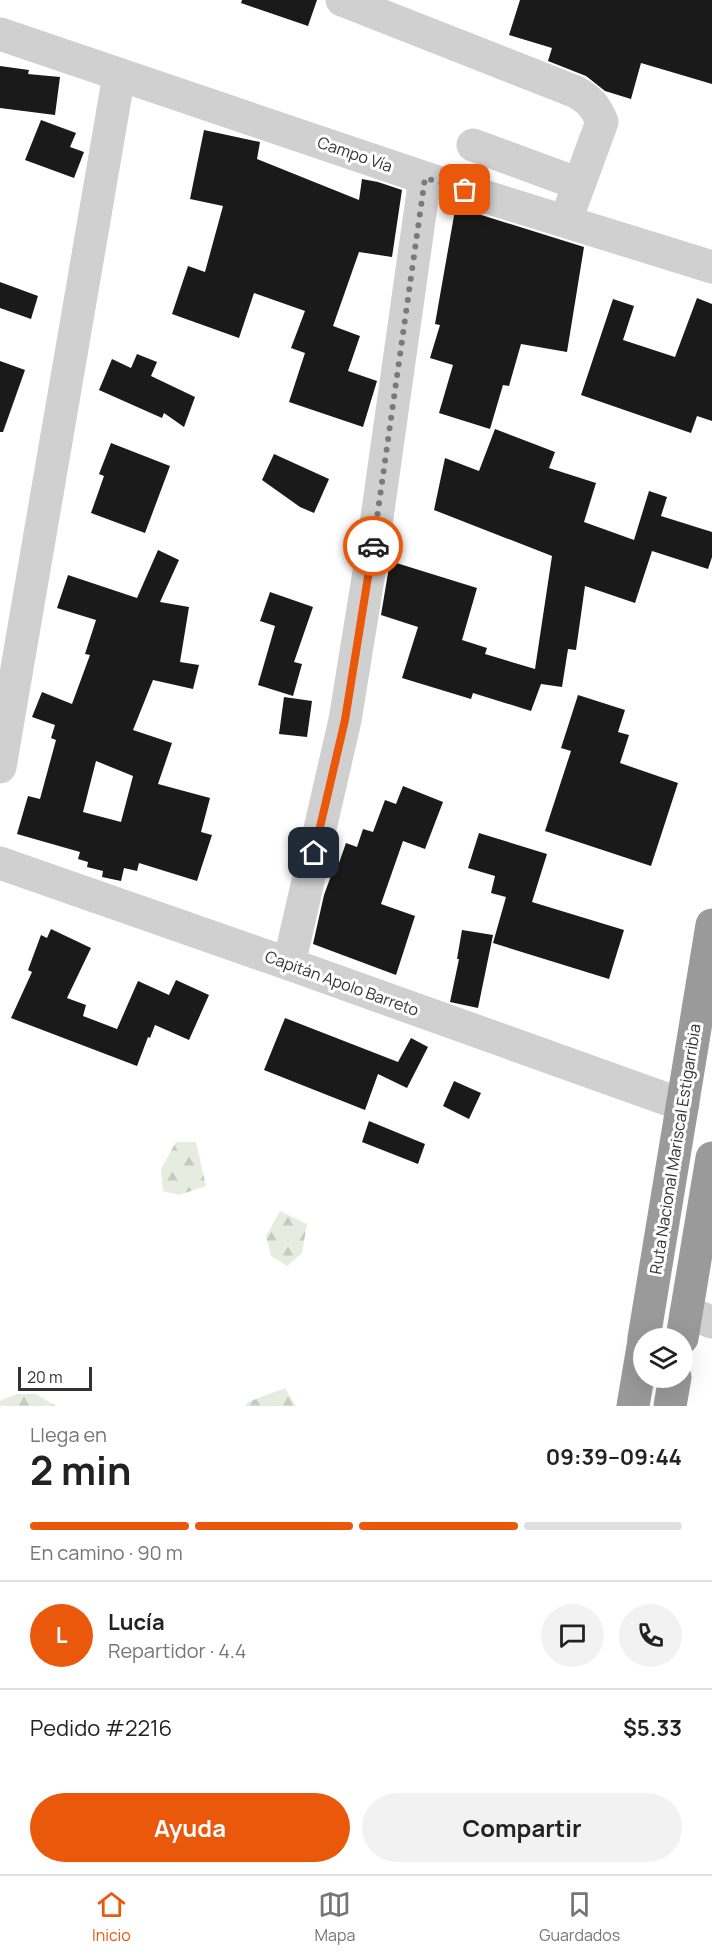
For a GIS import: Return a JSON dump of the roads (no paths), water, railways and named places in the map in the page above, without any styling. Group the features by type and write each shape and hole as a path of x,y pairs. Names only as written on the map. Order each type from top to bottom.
{"highway":[{"name":"Ruta Nacional Mariscal Estigarribia","path":"646,1328 712,925"},
{"path":"693,1324 712,1158"},
{"name":"Ruta Nacional Mariscal Estigarribia","path":"633,1406 636,1388"},
{"path":"670,1406 673,1388"}],"street":[{"path":"342,0 576,92 589,100 597,109 602,122 566,220"},
{"name":"Campo Vía","path":"0,34 425,178 712,267"},
{"path":"0,766 119,75"},
{"path":"473,145 579,184"},
{"path":"289,964 345,720 371,560 425,178"},
{"name":"Capitán Apolo Barreto","path":"0,863 683,1105"}]}
